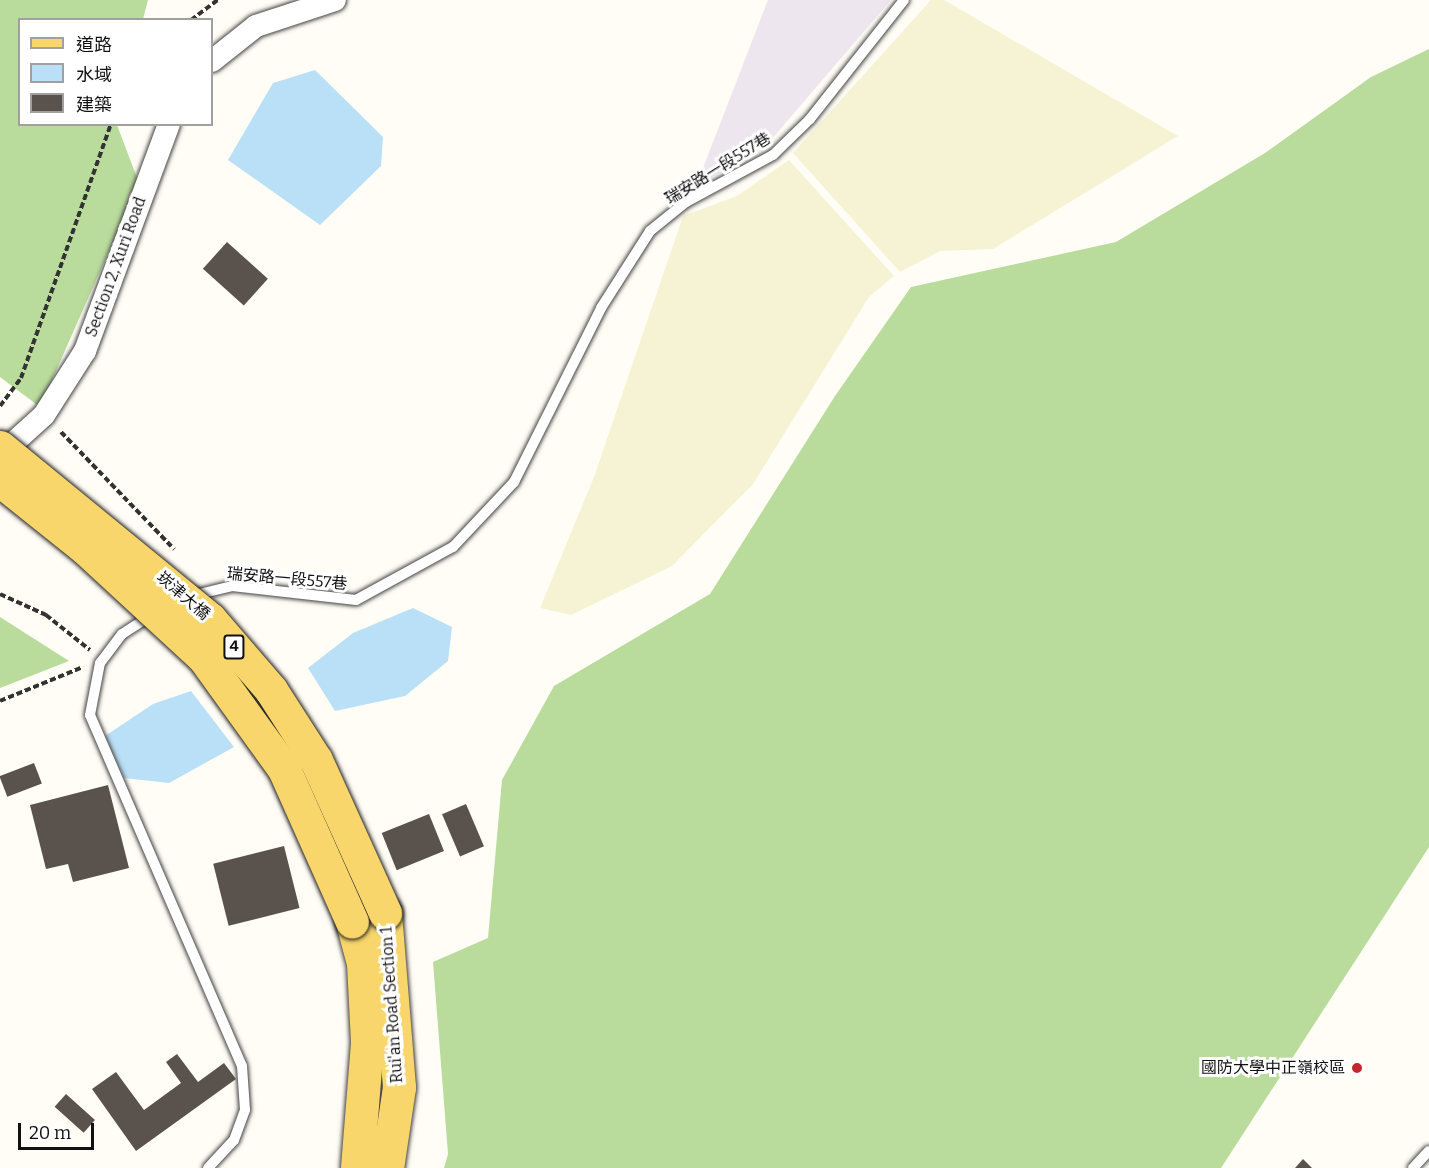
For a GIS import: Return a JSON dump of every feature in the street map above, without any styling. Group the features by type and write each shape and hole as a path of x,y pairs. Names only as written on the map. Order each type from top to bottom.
{"main road":[{"name":"崁津大橋","path":"0,447 210,618 271,690 316,760 385,913"},
{"name":"崁津大橋","path":"0,480 85,548 204,658 284,769 352,922"},
{"name":"Rui'an Road Section 1","path":"385,913 399,1088 387,1168"},
{"name":"Rui'an Road Section 1","path":"352,922 363,963 367,1043 357,1168"}],"street":[{"path":"213,60 256,26 335,0"},
{"name":"Section 2, Xuri Road","path":"0,454 44,415 85,351 110,293 168,126"}],"lane":[{"name":"瑞安路一段557巷","path":"208,1168 234,1140 245,1110 242,1066 96,735 90,715 100,663 122,634 170,604 206,590 232,586 356,600 453,547 489,515 514,482 601,308 650,231 686,202 773,156 810,120 904,0"},
{"path":"1413,1168 1429,1151"}],"path":[{"path":"194,18 218,0"},
{"path":"0,406 21,378 110,126"},
{"path":"44,415 179,556"},
{"path":"0,594 46,615 100,663"},
{"path":"0,701 52,676 100,663"}],"shaded area":[{"path":"768,0 891,0 765,147 696,186"},
{"path":"931,0 944,0 1178,136 993,249 940,251 900,272 793,153"},
{"path":"789,160 894,276 869,297 753,484 672,566 571,615 540,608 594,477 683,216 737,196"}],"green space":[{"path":"0,0 148,0 143,18 18,18 18,126 117,126 139,183 40,407 0,377"},
{"path":"1429,49 1429,847 1221,1168 444,1168 448,1154 433,962 488,938 502,780 554,686 710,594 835,396 911,287 1116,242 1265,153 1371,77"},
{"path":"0,617 69,661 0,688"}],"water":[{"path":"315,70 383,137 381,166 320,225 228,160 273,83"},
{"path":"413,608 452,627 448,661 405,696 335,711 308,668 353,633"},
{"path":"191,691 234,747 169,783 124,778 105,736 153,704"}],"building":[{"path":"227,242 268,279 244,306 203,269"},
{"path":"34,763 42,784 7,797 0,776"},
{"path":"108,785 129,868 73,882 68,864 46,869 30,805"},
{"path":"466,804 484,846 460,857 442,814"},
{"path":"429,814 444,851 397,870 382,833"},
{"path":"284,846 299,908 229,926 213,864"},
{"path":"177,1054 198,1082 224,1063 236,1079 136,1151 92,1089 116,1072 144,1110 181,1083 166,1062"},
{"path":"66,1094 95,1120 84,1133 55,1107"},
{"path":"1303,1159 1312,1168 1295,1168"}],"place":[{"name":"國防大學中正嶺校區","path":"1357,1068"}]}
